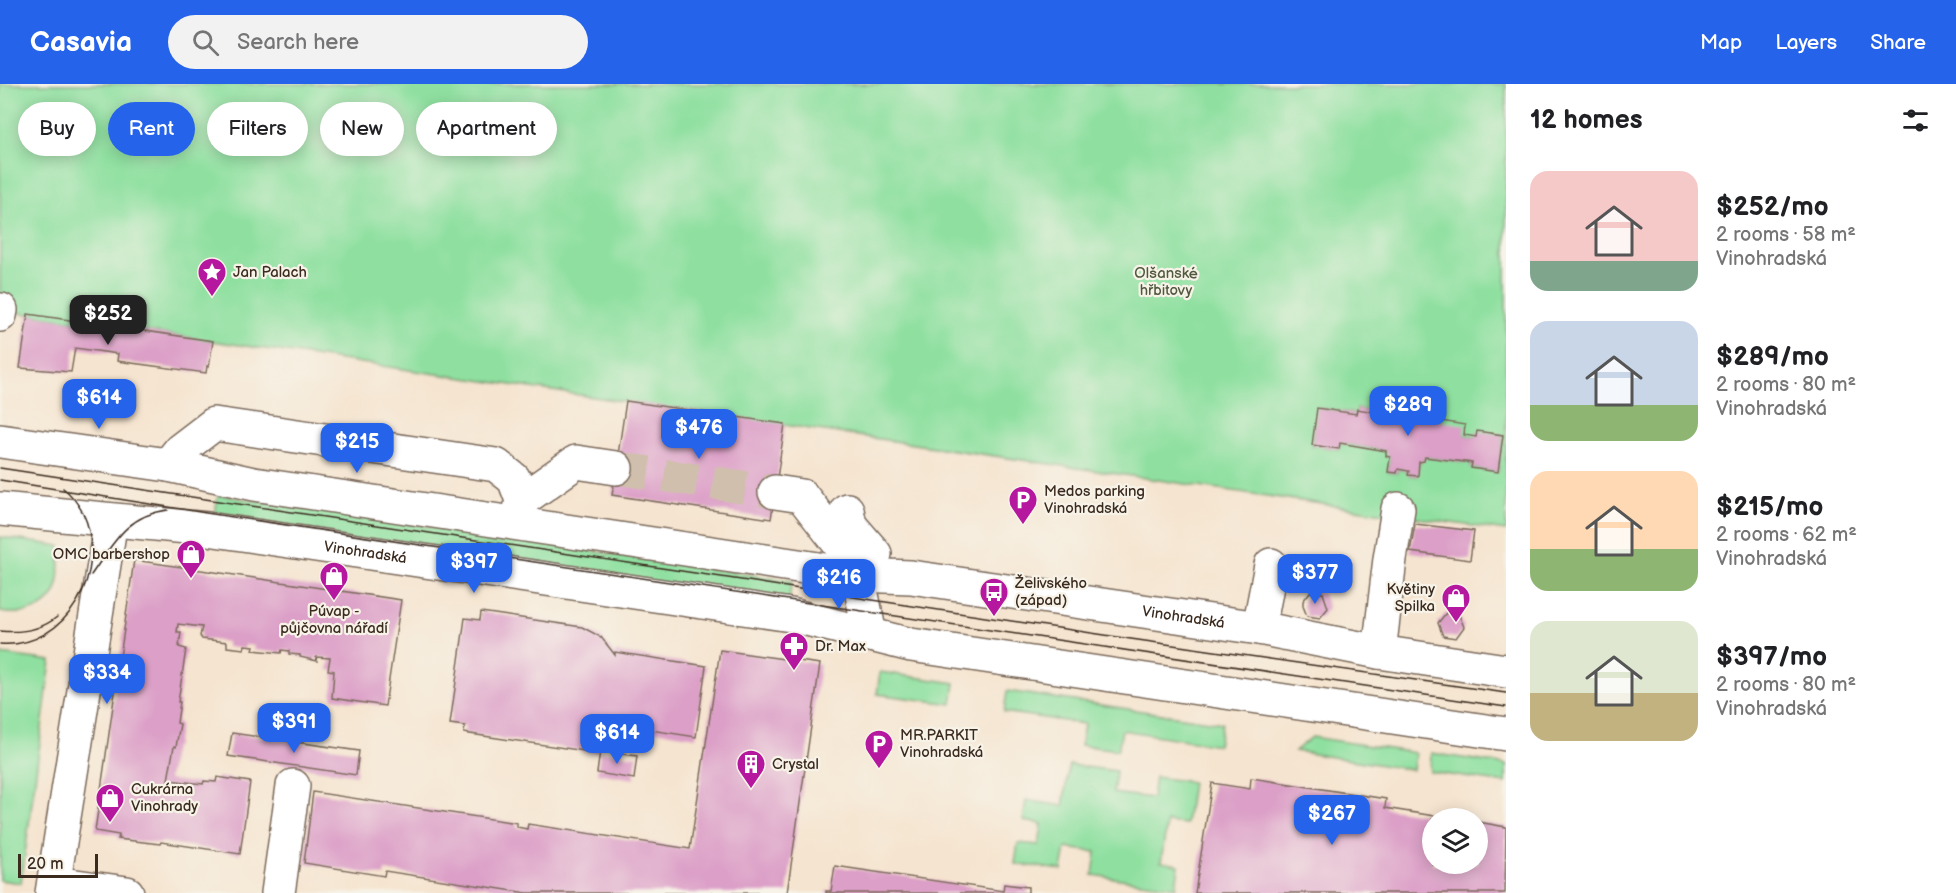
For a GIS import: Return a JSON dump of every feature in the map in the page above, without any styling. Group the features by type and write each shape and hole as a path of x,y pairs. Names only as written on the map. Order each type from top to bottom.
{"main road":[{"path":"168,465 180,450 214,424 496,465 514,479 520,512"},
{"name":"Vinohradská","path":"0,441 168,465 254,484 520,512 875,575 911,576 1259,628 1379,652 1506,671"},
{"path":"520,512 576,462 616,468"},
{"path":"775,492 802,495 842,547 875,575"},
{"name":"Vinohradská","path":"0,509 208,529 790,615 911,645 1506,734"},
{"path":"1379,652 1398,509"},
{"path":"847,510 850,525 875,575 870,635"},
{"path":"111,520 53,888 127,893"},
{"path":"1259,628 1271,565"},
{"path":"278,893 293,786"}],"green space":[{"name":"Olšanské hřbitovy","path":"0,84 1506,84 1506,531 0,310","holes":["1413,402 1424,407 1429,415 1441,417 1441,421 1464,435 1476,437 1477,432 1503,435 1498,472 1471,468 1472,463 1425,457 1419,462 1417,476 1409,475 1409,471 1398,469 1397,473 1388,472 1390,457 1386,451 1340,443 1339,449 1312,445 1318,408 1356,414 1357,409 1381,413 1382,408 1395,410 1402,404"]},
{"path":"218,495 792,581 788,606 214,520"},
{"path":"0,537 60,546 58,584 43,606 27,612 0,612"},
{"path":"0,654 51,661 21,883 0,880"},
{"path":"880,672 955,683 952,704 877,694"},
{"path":"1007,691 1222,723 1218,745 1122,730 1118,750 1081,745 1084,724 1004,712"},
{"path":"1312,737 1415,753 1413,770 1295,751"},
{"path":"1431,753 1506,765 1506,783 1430,772"},
{"path":"1069,765 1116,771 1113,793 1152,798 1155,777 1192,782 1186,824 1167,822 1161,862 1179,865 1176,887 1093,875 1096,852 1066,848 1062,870 1015,864 1018,843 1039,845 1042,824 1023,821 1026,800 1063,806"}],"building":[{"path":"28,314 213,341 209,367 207,366 206,373 117,361 118,354 75,348 71,372 20,368"},
{"path":"626,401 785,424 771,519 612,495"},
{"path":"1413,402 1424,407 1429,415 1442,417 1441,421 1465,425 1464,435 1476,437 1477,431 1503,435 1498,472 1471,468 1472,463 1425,457 1424,461 1419,462 1418,476 1408,475 1409,471 1398,469 1397,473 1388,472 1390,457 1386,456 1386,451 1340,443 1339,449 1312,445 1317,408 1356,414 1357,409 1381,413 1382,408 1395,410 1402,404"},
{"path":"1415,524 1474,531 1470,560 1410,552"},
{"path":"134,560 401,600 385,706 332,698 334,671 328,670 330,658 316,657 317,661 289,654 289,651 282,650 281,653 253,650 254,646 245,645 244,649 227,647 227,642 202,639 200,636 202,627 178,624 177,632 181,632 179,647 186,649 178,702 180,702 177,723 180,724 168,780 203,784 204,781 216,782 217,777 250,782 240,854 161,842 160,844 118,839 119,835 95,831"},
{"path":"1310,592 1323,593 1328,608 1320,618 1307,616 1303,606 1303,601"},
{"path":"481,612 582,627 601,637 615,655 615,652 706,666 696,737 605,723 598,753 464,733 465,726 450,724 465,618 480,620"},
{"path":"1446,613 1459,615 1464,627 1456,638 1443,636 1438,623"},
{"path":"720,650 820,664 787,893 527,893 385,871 384,876 304,863 313,792 517,823 517,827 527,829 528,824 690,849"},
{"path":"232,733 359,751 356,775 228,756"},
{"path":"600,751 637,756 634,779 597,773"},
{"path":"1251,778 1386,799 1385,808 1422,814 1422,874 1488,874 1488,824 1506,827 1505,893 1195,893 1212,783 1250,789"},
{"path":"835,866 1003,891 1004,884 1028,887 1028,893 826,893 826,891 831,891"}],"tunnel":[{"path":"616,468 775,492"}],"tram line":[{"path":"0,468 1131,639 1506,693"},
{"path":"0,480 206,513 1506,707"},
{"path":"0,644 24,642 45,634 63,620 77,602 86,581 91,559 90,535 83,513 63,488"},
{"path":"91,575 114,542 131,525 141,518 168,510"},
{"path":"0,631 30,630 57,617"}],"place":[{"name":"Jan Palach","path":"212,298"},
{"name":"Medos parking Vinohradská","path":"1023,526"},
{"name":"OMC barbershop","path":"191,580"},
{"name":"Púvap - půjčovna nářadí","path":"334,602"},
{"name":"Želivského (západ)","path":"994,618"},
{"name":"Květiny Spilka","path":"1456,624"},
{"name":"Dr. Max","path":"794,672"},
{"name":"MR.PARKIT Vinohradská","path":"879,770"},
{"name":"Crystal","path":"751,790"},
{"name":"Cukrárna Vinohrady","path":"110,824"}]}
